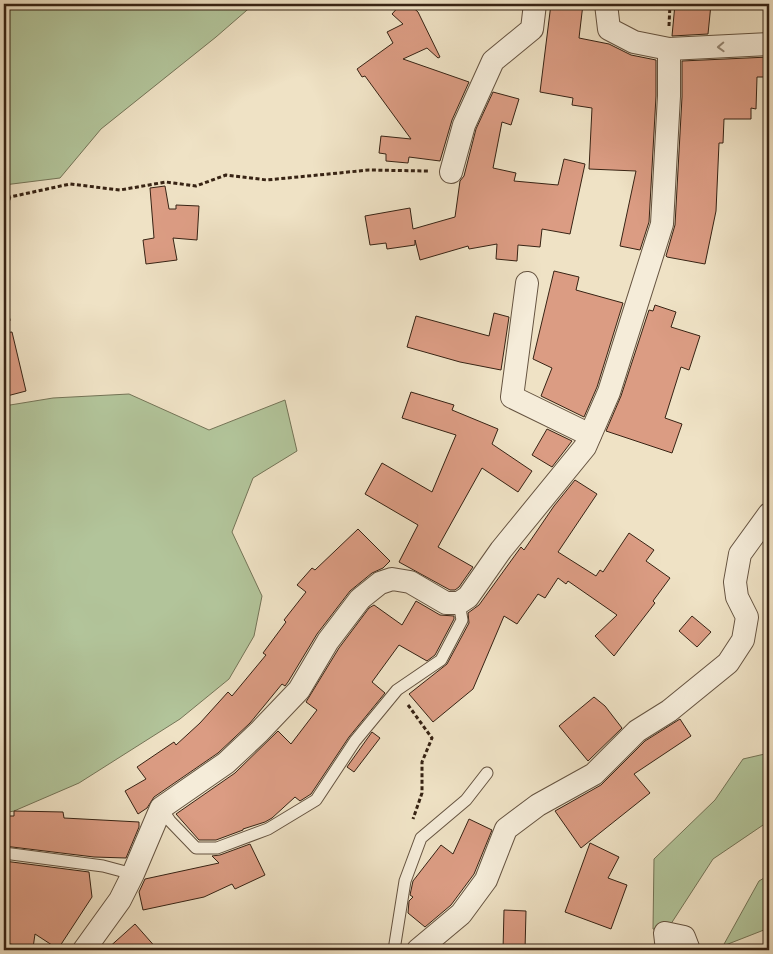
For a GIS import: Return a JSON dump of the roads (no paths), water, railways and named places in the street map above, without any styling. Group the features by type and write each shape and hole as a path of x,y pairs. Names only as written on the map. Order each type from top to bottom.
{"street":[{"path":"451,172 464,125 492,61 532,29 535,4"},
{"path":"606,4 609,29 634,42 669,49 769,44"},
{"path":"84,950 120,900 161,808 226,763 259,732 298,690 328,641 360,599 380,583 392,579 410,582 446,603 459,603 468,597 501,550 585,447 609,392 662,224 669,96 669,49"},
{"path":"527,283 512,397 590,435"},
{"path":"418,950 461,914 486,880 506,829 538,805 594,774 636,731 668,711 728,663 743,640 747,617 737,597 735,582 740,554 769,514"},
{"path":"667,950 665,933 684,937 689,950"}],"lane":[{"path":"161,808 196,848 217,848 268,829 316,800 355,741 397,690 441,660 462,620 459,603"},
{"path":"394,950 405,881 422,838 466,800 487,773"},
{"path":"4,853 102,866 133,874"}]}
